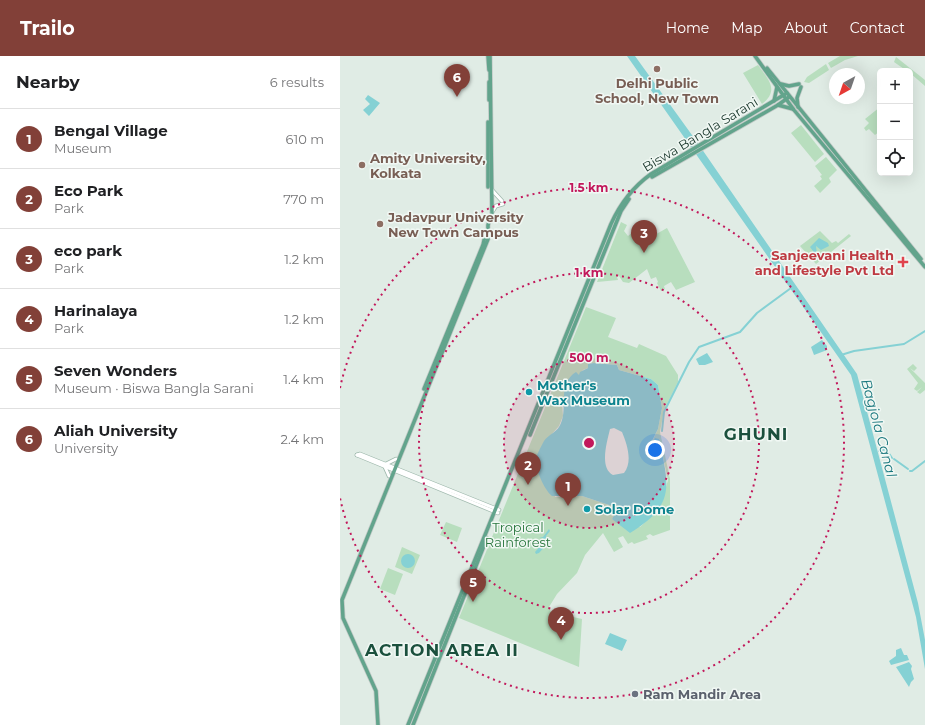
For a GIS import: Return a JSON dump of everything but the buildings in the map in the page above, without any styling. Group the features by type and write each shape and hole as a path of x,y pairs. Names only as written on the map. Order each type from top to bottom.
{"main road":[{"path":"384,465 397,459 485,246 492,212 489,56"},
{"path":"377,725 376,691 343,618 341,604 393,469 485,240 489,210 487,172 489,56"},
{"path":"756,56 769,72 775,84 777,93 774,102"},
{"path":"775,84 789,86 800,85 797,98 801,113 925,267"},
{"path":"775,84 787,96 925,264"},
{"path":"787,96 794,110"},
{"name":"Biswa Bangla Sarani","path":"702,146 733,124 768,104 787,96"},
{"name":"Biswa Bangla Sarani","path":"408,725 412,711 487,530 497,511 618,210 630,193 647,177 780,104 787,96"},
{"path":"768,104 771,109"},
{"path":"780,104 801,113"},
{"name":"Biswa Bangla Sarani","path":"413,725 497,511 624,206 635,191 647,180 689,155 693,151"},
{"path":"491,189 495,196 502,202 496,206 492,212"},
{"path":"358,456 402,472 497,511"},
{"path":"397,459 402,472"},
{"path":"384,465 390,477"},
{"path":"340,600 390,477 402,472"},
{"path":"488,507 494,506 500,501"},
{"path":"488,507 492,515 492,520"},
{"path":"340,612 374,690 377,725"}],"green space":[{"path":"840,56 858,56 845,60 831,68 828,63"},
{"path":"896,57 910,68 903,68 894,62"},
{"path":"826,64 829,70 809,83 804,82 807,77"},
{"path":"758,65 768,80 771,89 767,99 762,104 743,73"},
{"path":"913,70 925,80 925,86 913,76"},
{"path":"877,109 877,133 875,135 869,129 866,131 864,128 869,123 865,119"},
{"path":"801,125 824,154 815,162 791,133"},
{"path":"826,157 837,170 829,178 831,182 820,193 814,186 822,179 820,176 822,175 815,166"},
{"path":"621,222 627,225 624,231 628,236 638,228 641,230 646,229 651,237 667,228 695,282 676,290 671,282 664,286 665,289 661,291 656,277 651,279 647,269 629,283 623,282 619,276 617,277 618,280 597,282"},
{"path":"820,231 832,243 836,241 838,243 849,234 851,236 816,264 800,246"},
{"name":"Tropical Rainforest","path":"586,307 616,318 608,337 637,348 639,344 666,356 678,375 678,382 664,410 660,432 670,479 670,530 653,536 650,534 646,536 648,539 634,544 632,542 628,544 623,536 618,538 623,547 614,552 603,533 585,555 577,573 557,594 549,607 551,612 582,619 579,667 459,618","holes":["594,363 617,365 619,370 651,379 658,385 662,408 658,429 649,448 651,448 659,439 668,480 660,508 640,527 612,519 620,507 618,505 609,505 582,496 555,497 543,444 559,426 563,416 562,403 583,370 588,368 588,364"]},
{"path":"913,364 917,368 914,371 910,368 925,383 925,390 920,394 917,392 922,387 917,391 914,389 918,383 907,369"},
{"path":"446,522 462,528 457,542 440,535"},
{"path":"402,547 420,555 412,574 395,567"},
{"path":"388,568 403,574 395,595 380,589"}],"water":[{"path":"627,56 635,56 697,142 857,374 918,603 925,640 925,669 916,617 851,375"},
{"path":"368,95 380,103 369,116 363,110 370,104 365,99"},
{"path":"819,238 828,243 829,246 821,250 816,246 817,255 813,257 813,251 810,247"},
{"path":"822,340 827,346 827,350 814,355 811,347"},
{"path":"707,353 713,362 705,365 699,365 696,359"},
{"path":"594,363 617,365 619,370 651,379 658,385 662,408 658,429 649,447 651,448 655,438 659,439 665,470 666,493 662,503 655,513 645,523 630,533 612,519 619,507 618,505 609,505 582,496 552,496 544,485 537,469 536,458 544,441 560,426 563,417 565,389 567,383 570,377 576,372 579,375 580,372 588,368 588,364","holes":["614,428 622,432 626,442 629,458 627,469 624,473 613,475 606,467 605,454 607,441 610,429"]},
{"path":"549,529 550,531 546,536 547,544 539,553 536,554 535,552 544,542 543,538 539,537 543,537"},
{"path":"405,554 411,554 415,558 415,564 411,568 405,568 401,564 401,558"},
{"path":"610,633 627,640 622,651 605,644"},
{"path":"901,648 904,655 907,655 909,660 891,665 889,661 896,656 896,650"},
{"path":"909,662 912,666 911,669 914,679 909,687 896,667"}],"waterway":[{"path":"662,431 664,412 689,362 699,347 740,332 757,313 791,288"},
{"path":"841,355 854,351 904,344 925,331"},
{"name":"Bagjola Canal","path":"882,450 886,449 892,458"},
{"name":"Bagjola Canal","path":"894,459 908,469"},
{"path":"910,471 925,461"}],"tunnel":[{"path":"791,100 800,113"}],"place":[{"name":"Delhi Public School, New Town","path":"657,69"},
{"name":"Aliah University","path":"457,97"},
{"name":"Amity University, Kolkata","path":"362,165"},
{"name":"Jadavpur University New Town Campus","path":"380,224"},
{"name":"eco park","path":"644,253"},
{"name":"Sanjeevani Health and Lifestyle Pvt Ltd","path":"903,262"},
{"name":"Mother's Wax Museum","path":"529,392"},
{"name":"Eco Park","path":"528,485"},
{"name":"Bengal Village","path":"568,506"},
{"name":"Solar Dome","path":"587,509"},
{"name":"Seven Wonders","path":"473,602"},
{"name":"Harinalaya","path":"561,640"},
{"name":"Ram Mandir Area","path":"635,694"}],"district":[{"name":"GHUNI","path":"756,434"},
{"name":"ACTION AREA II","path":"442,650"}]}
